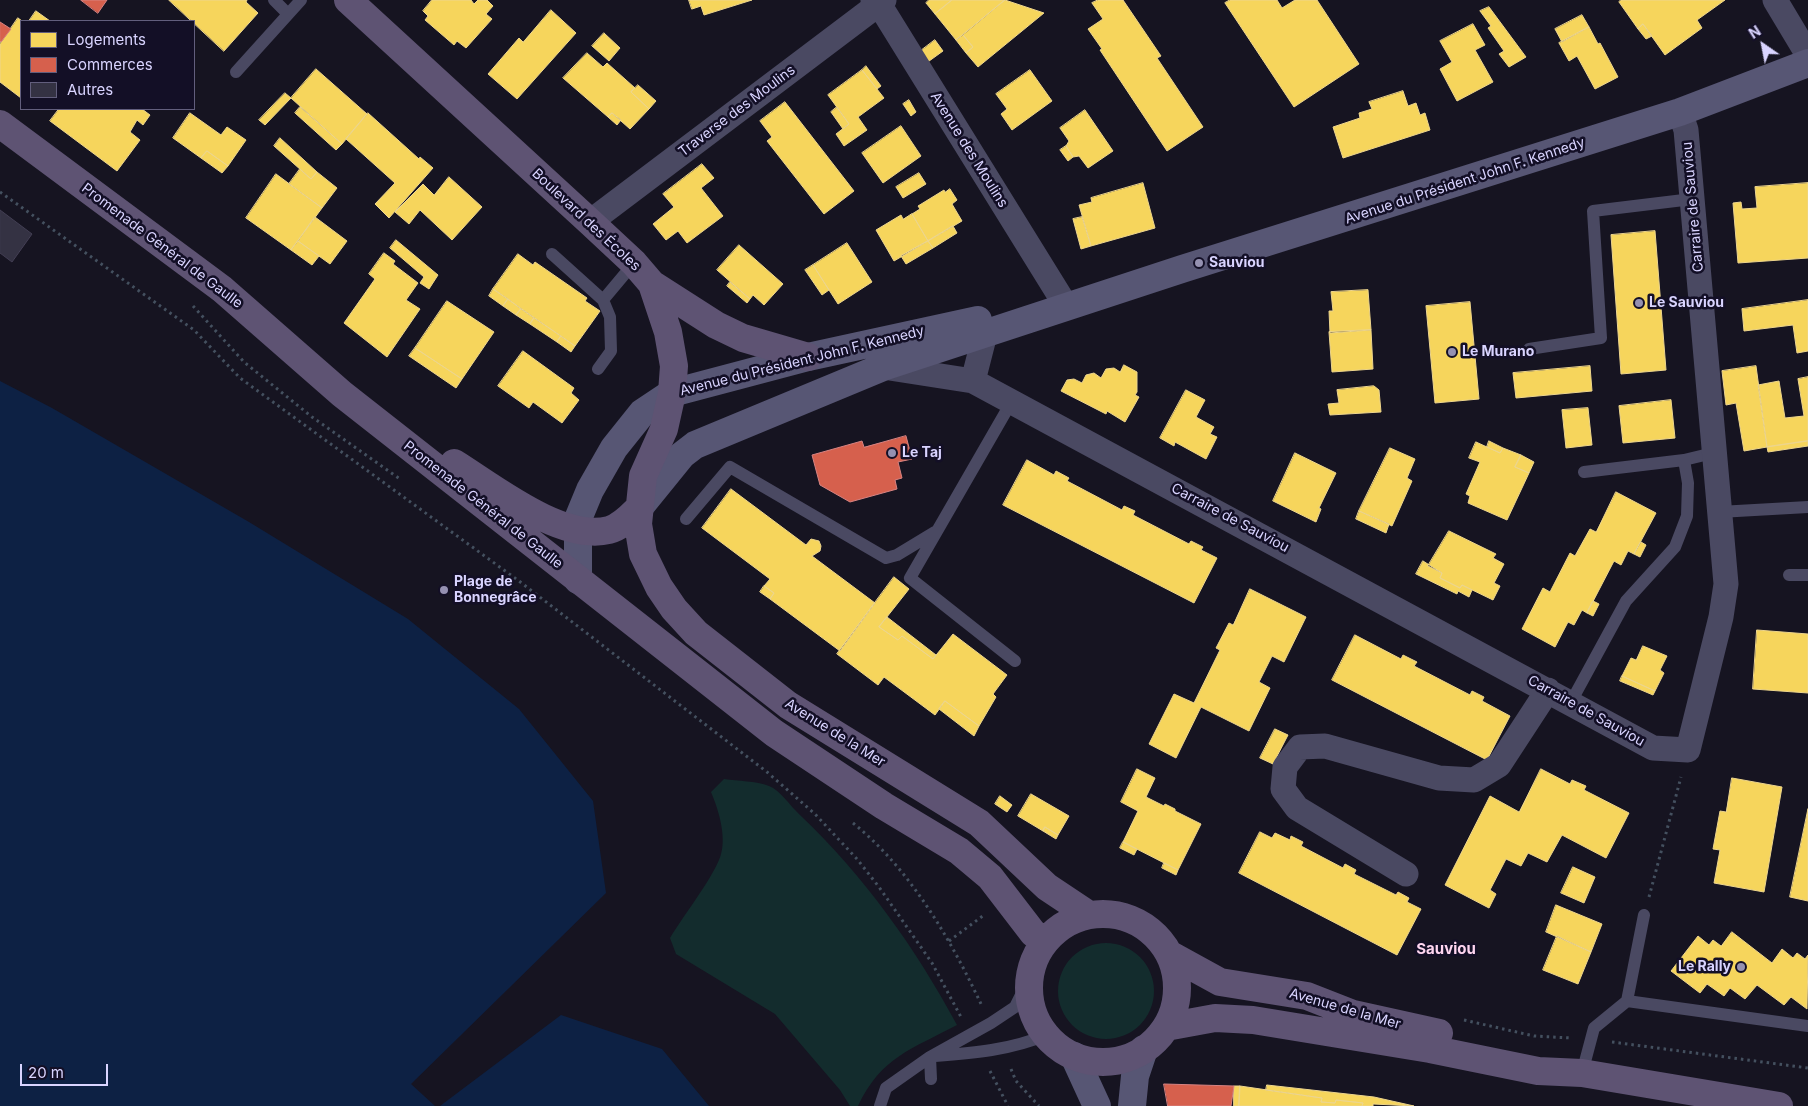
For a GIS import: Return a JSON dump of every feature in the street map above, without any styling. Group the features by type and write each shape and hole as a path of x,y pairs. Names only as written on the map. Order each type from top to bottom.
{"main road":[{"name":"Boulevard des Écoles","path":"348,0 634,263 652,284 672,347 674,366 672,393 664,429 643,476 640,508"},
{"name":"Avenue du Président John F. Kennedy","path":"640,508 682,455 695,445 883,367 1119,289 1680,112 1808,63"},
{"name":"Promenade Général de Gaulle","path":"0,124 222,289 342,394 578,580"},
{"path":"652,284 723,328 743,338 808,357"},
{"name":"Avenue du Président John F. Kennedy","path":"578,580 577,530 582,507 614,448 642,413 672,393 702,383 808,357 1119,289"},
{"name":"Promenade Général de Gaulle","path":"342,394 543,518 577,530 610,530 626,522 640,508"},
{"name":"Avenue de la Mer","path":"640,508 638,524 643,554 659,587 674,609 696,632 788,705 979,824 1047,887 1089,915"},
{"path":"578,580 774,733 884,806 959,851 990,877 1033,933 1046,941"},
{"path":"1108,914 1136,921 1159,938 1169,954 1177,983 1173,1013 1166,1027 1144,1049 1128,1057 1110,1061 1092,1061 1074,1056 1059,1047 1046,1035 1035,1018 1030,998 1030,977 1035,958 1046,941 1065,924 1089,915 1108,914"},
{"name":"Avenue de la Mer","path":"1169,954 1220,982 1306,996 1354,1014 1532,1054 1582,1073"},
{"name":"Avenue de la Mer","path":"1166,1027 1215,1018 1252,1020 1430,1049 1538,1071 1582,1073 1779,1106"},
{"path":"1132,1106 1134,1076 1144,1049"},
{"path":"1074,1056 1097,1106"}],"street":[{"path":"1775,0 1808,55"},
{"name":"Traverse des Moulins","path":"590,222 879,1"},
{"name":"Avenue des Moulins","path":"879,1 1063,301"},
{"name":"Carraire de Sauviou","path":"883,367 973,381 1571,702 1653,748 1688,750 1721,617 1726,584 1686,130 1680,112"},
{"path":"973,381 985,334"},
{"path":"1406,874 1296,808 1283,789 1285,768 1300,747 1326,746 1439,778 1474,780 1499,765 1548,690"}],"lane":[{"path":"274,0 288,14"},
{"path":"236,72 301,0"},
{"path":"1529,349 1601,338 1593,211 1692,199"},
{"path":"552,254 604,300 610,317 611,350 598,369"},
{"path":"604,300 634,263"},
{"path":"1012,401 910,578 1015,661"},
{"path":"1584,472 1684,460 1713,453"},
{"path":"1571,702 1626,601 1674,547 1687,516 1688,484 1684,460"},
{"path":"686,519 730,467 886,558 897,555 937,531"},
{"path":"1719,512 1808,507"},
{"path":"1789,575 1808,575"},
{"path":"1582,1073 1594,1028 1627,1001 1644,914"},
{"path":"880,1106 886,1088 930,1056 1016,1007 1030,977"},
{"path":"1627,1001 1808,1026"},
{"path":"930,1056 1012,1046 1046,1035"},
{"path":"930,1056 931,1079"}],"path":[{"path":"0,192 194,330 240,378 519,581 768,772 814,814 857,859 879,887 932,963 970,1034"},
{"path":"1644,914 1688,750"},
{"path":"949,941 986,914"},
{"path":"1460,1019 1534,1036 1591,1039 1808,1068"},
{"path":"979,1051 1008,1106"},
{"path":"1010,1066 1016,1081 1039,1106"}],"green space":[{"path":"724,779 758,783 773,788 823,838 867,888 906,940 957,1025 912,1048 888,1065 867,1089 858,1106 850,1106 840,1090 775,1014 676,954 670,938 709,879 722,852 723,835 711,792"},
{"path":"1106,943 1124,947 1140,957 1150,973 1154,991 1150,1009 1140,1025 1124,1035 1106,1039 1088,1035 1072,1025 1062,1009 1058,991 1062,973 1072,957 1088,947"}],"water":[{"path":"0,381 52,408 249,522 408,619 519,709 593,801 606,893 411,1084 435,1106 0,1106"},
{"path":"561,1015 662,1049 709,1106 440,1106"}],"building: Logements":[{"path":"169,0 247,0 246,2 258,13 224,51 195,24 195,20 191,20"},
{"path":"432,0 471,0 474,4 478,0 487,0 493,6 486,14 492,19 466,48 457,41 454,45 425,20 428,16 423,11"},
{"path":"689,0 752,0 704,15 701,6 692,9"},
{"path":"929,0 952,0 935,14 926,3"},
{"path":"952,0 1005,0 956,40 935,14"},
{"path":"1005,0 1044,13 978,67 966,53 973,47 963,35"},
{"path":"1098,0 1123,0 1161,56 1157,58 1203,127 1167,151 1088,29 1103,19 1092,3"},
{"path":"1230,0 1277,0 1282,8 1295,0 1317,0 1359,64 1294,107 1225,3"},
{"path":"1621,0 1725,0 1697,20 1702,28 1665,55 1643,24 1638,29 1619,2"},
{"path":"1489,7 1526,57 1509,67 1499,54 1504,51 1488,28 1491,26 1480,11"},
{"path":"551,10 576,33 517,99 488,74 519,38 523,42"},
{"path":"36,11 49,20 30,20"},
{"path":"1582,15 1589,27 1562,42 1555,29"},
{"path":"18,18 21,20 20,97 0,82 0,44"},
{"path":"1473,24 1485,45 1475,50 1493,82 1457,101 1440,69 1452,62 1440,41"},
{"path":"1643,24 1652,36 1646,39 1638,29"},
{"path":"1589,27 1618,77 1595,89 1577,56 1569,61 1559,43"},
{"path":"604,33 620,48 609,61 592,46"},
{"path":"963,35 973,47 966,53 956,40"},
{"path":"935,40 943,51 925,64 918,53"},
{"path":"587,53 603,67 607,63 635,88 631,92 649,109 630,129 612,113 608,117 563,78"},
{"path":"866,66 881,86 877,89 862,70"},
{"path":"316,69 367,114 342,144 291,98"},
{"path":"862,70 884,98 858,117 867,130 844,146 836,134 849,124 828,95"},
{"path":"1030,70 1052,101 1012,130 1001,114 1007,109 996,94"},
{"path":"638,85 656,101 649,109 631,92"},
{"path":"1403,91 1408,106 1416,103 1420,115 1425,113 1430,130 1343,158 1333,127 1360,118 1359,113 1372,109 1369,102"},
{"path":"285,93 291,98 265,125 259,120"},
{"path":"909,100 916,112 911,116 903,104"},
{"path":"785,102 854,191 824,214 767,141 772,137 760,121"},
{"path":"300,107 342,144 336,150 295,113"},
{"path":"837,107 849,124 843,129 831,112"},
{"path":"58,110 143,110 150,115 143,125 137,120 130,132 140,140 117,171 50,121"},
{"path":"1085,110 1113,151 1088,168 1079,156 1073,157 1066,146 1069,141 1060,128"},
{"path":"190,113 221,135 227,127 246,140 228,166 207,151 201,158 173,138"},
{"path":"368,113 419,159 420,157 433,168 389,218 375,204 395,183 346,139"},
{"path":"612,113 621,120 617,125 608,117"},
{"path":"901,126 921,156 883,183 862,153"},
{"path":"280,138 317,172 311,179 274,146"},
{"path":"1066,146 1073,157 1068,161 1060,150"},
{"path":"207,151 228,166 222,173 201,158"},
{"path":"702,164 714,178 701,188 723,216 687,243 678,231 666,240 653,224 674,207 663,194"},
{"path":"300,169 311,179 317,172 337,188 322,208 289,184"},
{"path":"919,173 926,184 903,198 896,187"},
{"path":"276,174 322,208 291,250 246,218"},
{"path":"449,177 482,207 452,240 420,210 409,224 395,212 423,184 434,195"},
{"path":"1143,183 1155,228 1091,246 1079,205 1092,202 1091,198"},
{"path":"1808,183 1808,258 1738,263 1733,203 1741,202 1742,209 1757,208 1755,187"},
{"path":"950,189 957,200 952,204 962,221 928,241 912,214 920,209 918,206 944,190 945,192"},
{"path":"912,214 928,241 894,261 876,230 901,215 903,219"},
{"path":"315,217 347,241 330,264 298,241"},
{"path":"1082,217 1091,246 1081,249 1073,219"},
{"path":"953,226 957,233 933,248 928,241"},
{"name":"Le Sauviou","path":"1655,231 1666,370 1621,374 1611,235"},
{"path":"396,240 438,275 429,289 420,283 424,277 390,248"},
{"path":"298,241 319,256 312,265 291,250"},
{"path":"928,241 933,248 906,264 901,256"},
{"path":"847,243 872,282 838,304 813,265"},
{"path":"739,245 783,284 764,305 753,295 750,299 717,270"},
{"path":"384,253 395,261 393,264 418,283 406,300 420,309 387,357 344,323 375,279 369,274"},
{"path":"518,254 533,265 535,262 587,298 585,301 600,311 575,346 493,289"},
{"path":"813,265 829,290 822,295 805,270"},
{"path":"730,282 750,299 747,303 727,286"},
{"path":"493,289 508,299 503,306 489,296"},
{"path":"1368,290 1371,330 1330,333 1329,311 1333,311 1331,292"},
{"path":"508,299 521,309 516,315 503,306"},
{"path":"1808,300 1808,351 1797,353 1793,325 1744,331 1742,309"},
{"path":"447,301 494,332 462,379 415,348"},
{"name":"Le Murano","path":"1470,302 1479,399 1435,403 1426,306"},
{"path":"521,309 534,318 530,324 516,315"},
{"path":"534,318 561,336 557,342 530,324"},
{"path":"1371,330 1373,369 1332,372 1329,332"},
{"path":"561,336 575,346 571,352 557,342"},
{"path":"415,348 462,379 456,388 409,356"},
{"path":"523,351 574,388 571,393 579,400 562,423 533,402 529,408 498,386"},
{"path":"1124,365 1137,372 1137,392 1135,395 1139,397 1125,422 1107,411 1106,414 1061,391 1067,380 1074,379 1082,383 1086,375 1094,373 1101,378 1106,369 1114,368 1120,372"},
{"path":"1590,366 1592,391 1516,398 1513,373"},
{"path":"1756,366 1767,447 1744,451 1736,403 1726,405 1722,371"},
{"path":"1808,377 1808,441 1767,447 1758,385 1779,381 1785,418 1804,416 1798,379"},
{"path":"1374,386 1379,390 1381,412 1330,415 1328,404 1339,403 1337,390"},
{"path":"1186,390 1205,400 1196,417 1214,427 1210,434 1217,437 1206,459 1175,442 1174,446 1160,438"},
{"path":"1671,400 1675,438 1623,443 1619,406"},
{"path":"1588,408 1592,445 1566,448 1562,410"},
{"path":"1489,441 1503,448 1500,453 1487,447"},
{"path":"1808,441 1808,446 1768,452 1767,447"},
{"path":"1476,442 1500,453 1503,448 1521,455 1515,467 1529,473 1507,520 1468,503 1470,496 1466,494 1480,462 1469,458"},
{"path":"1390,448 1415,459 1407,478 1412,481 1392,526 1359,511"},
{"path":"1295,453 1336,473 1319,508 1321,509 1316,522 1273,501"},
{"path":"1521,455 1534,462 1529,473 1515,467"},
{"path":"1027,460 1054,475 1056,471 1069,478 1067,481 1122,510 1124,506 1135,511 1133,515 1189,544 1191,541 1203,547 1201,550 1217,558 1194,603 1003,505"},
{"path":"731,489 806,545 811,539 819,541 820,551 812,556 875,603 840,651 770,599 774,593 764,586 770,579 702,528"},
{"path":"1616,492 1656,513 1634,554 1628,551 1621,565 1614,561 1587,613 1582,610 1574,625 1568,622 1555,647 1522,629 1543,588 1550,592 1570,553 1575,556 1590,529 1596,532"},
{"path":"1359,511 1389,524 1386,533 1356,519"},
{"path":"1449,531 1496,554 1493,558 1504,564 1494,583 1500,586 1493,600 1462,585 1460,588 1440,578 1442,573 1428,566"},
{"path":"1641,542 1646,545 1640,557 1634,554"},
{"path":"1423,561 1442,573 1440,578 1460,588 1462,585 1472,590 1469,597 1458,591 1457,594 1416,574"},
{"path":"894,577 909,589 879,627 898,640 902,636 933,659 953,634 1007,675 993,694 996,697 979,726 945,701 935,715 884,677 878,685 837,654"},
{"path":"764,586 774,593 770,599 760,592"},
{"path":"1250,589 1306,617 1284,662 1272,656 1259,682 1270,688 1249,731 1201,707 1176,758 1149,744 1174,694 1194,703 1220,650 1216,648 1229,623 1233,625"},
{"path":"1593,601 1599,604 1593,616 1587,613"},
{"path":"887,617 936,655 933,659 902,636 898,640 879,627"},
{"path":"1757,630 1808,634 1808,693 1753,689"},
{"path":"1355,635 1401,659 1403,655 1417,662 1414,666 1470,695 1472,691 1484,697 1482,701 1510,716 1487,760 1332,680"},
{"path":"1643,646 1667,656 1660,670 1664,673 1655,691 1622,676 1631,658 1636,660"},
{"path":"1622,676 1655,691 1653,695 1620,681"},
{"path":"945,701 979,726 974,736 939,709"},
{"path":"1275,729 1288,735 1273,764 1260,758"},
{"path":"1137,769 1155,778 1146,797 1164,806 1165,804 1201,824 1178,870 1123,842 1138,811 1121,802"},
{"path":"1541,769 1570,784 1572,780 1586,786 1584,790 1629,813 1606,858 1562,835 1547,862 1528,853 1521,866 1506,859 1490,890 1496,894 1489,908 1445,885 1490,796 1519,812"},
{"path":"1732,778 1782,787 1764,892 1714,883 1720,850 1713,849 1720,811 1726,812"},
{"path":"1031,794 1069,816 1058,835 1045,827 1043,831 1018,816"},
{"path":"1000,796 1012,805 1007,812 995,804"},
{"path":"1808,809 1808,901 1790,897"},
{"path":"1045,827 1058,835 1056,839 1043,831"},
{"path":"1260,832 1272,838 1275,833 1290,840 1291,836 1303,842 1301,846 1343,868 1345,864 1356,870 1354,874 1396,895 1398,892 1409,898 1407,902 1421,909 1397,955 1239,873"},
{"path":"1123,842 1137,849 1134,855 1120,848"},
{"path":"1164,863 1178,870 1176,875 1162,868"},
{"path":"1573,867 1595,877 1584,903 1561,893"},
{"path":"1556,905 1602,924 1591,952 1546,932"},
{"name":"Le Rally","path":"1732,932 1772,963 1782,949 1793,958 1797,953 1805,959 1808,955 1807,1009 1791,997 1784,1005 1757,985 1745,999 1730,988 1724,996 1707,984 1700,993 1671,971 1698,936 1709,945 1713,940 1721,946"},
{"path":"1557,936 1591,952 1578,984 1543,970"},
{"path":"1267,1085 1374,1097 1414,1106 1373,1104 1373,1106 1362,1106 1363,1103 1336,1100 1335,1103 1321,1102 1322,1098 1266,1090"},
{"path":"1234,1086 1240,1086 1239,1106 1234,1106"},
{"path":"1240,1086 1322,1098 1321,1102 1335,1103 1336,1100 1363,1103 1362,1106 1239,1106"}],"building: Commerces":[{"path":"81,0 107,0 98,13"},
{"path":"0,22 11,29 1,42 0,41"},
{"path":"906,436 912,459 898,462 902,478 895,480 897,489 850,502 820,485 812,455 862,441 864,447"},
{"path":"1164,1084 1234,1086 1231,1106 1168,1106"}],"building: Autres":[{"path":"0,210 32,234 12,262 0,253"}],"place":[{"name":"Sauviou","path":"1199,263"},
{"name":"Le Sauviou","path":"1639,303"},
{"name":"Le Murano","path":"1452,352"},
{"name":"Le Taj","path":"892,453"},
{"name":"Plage de Bonnegrâce","path":"444,590"},
{"name":"Le Rally","path":"1741,967"}],"district":[{"name":"Sauviou","path":"1446,949"}]}
